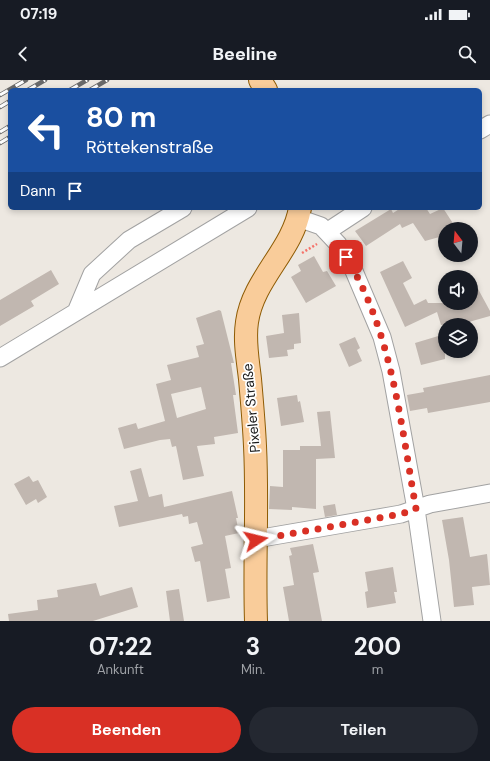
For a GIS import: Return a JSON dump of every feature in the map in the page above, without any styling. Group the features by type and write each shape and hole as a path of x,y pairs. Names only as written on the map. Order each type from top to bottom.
{"main road":[{"name":"Pixeler Straße","path":"256,621 256,463 246,343 247,322 251,307 258,291 289,240 299,213"}],"street":[{"path":"76,312 92,274 128,240 180,210"},
{"path":"0,358 245,210"},
{"path":"329,233 359,210"},
{"path":"299,213 321,226 329,233 354,271 382,337 391,371 416,509 432,621"},
{"path":"256,540 401,514 430,504 490,493"}],"path":[{"path":"299,255 329,233"}],"building":[{"path":"392,210 393,213 398,210 427,210 430,214 439,210 444,210 452,222 438,222 438,237 425,241 413,223 402,228 400,224 366,246 355,231"},
{"path":"314,256 323,272 327,271 336,286 306,303 291,277 301,271 298,265"},
{"path":"403,261 412,278 403,283 414,305 426,299 428,303 438,303 438,310 478,310 478,289 490,311 490,316 478,319 478,318 439,318 437,312 405,327 380,272"},
{"path":"51,270 59,284 31,301 34,306 0,326 0,300"},
{"path":"219,310 221,311 234,363 231,363 236,395 233,395 238,433 214,437 215,444 197,446 204,476 183,480 176,446 172,447 170,439 124,449 118,428 136,423 138,429 165,421 156,384 171,380 167,365 199,357 196,346 204,344 196,318","holes":["201,387 206,409 177,418 171,394"]},
{"path":"299,313 301,343 294,344 294,349 287,350 288,356 269,358 266,336 284,333 282,315"},
{"path":"438,336 438,358 445,359 421,365 415,343"},
{"path":"355,337 360,348 357,350 362,361 349,367 339,344"},
{"path":"490,375 490,402 428,413 427,408 410,411 407,395 424,392 423,388"},
{"path":"297,395 298,402 300,401 304,422 281,426 277,398"},
{"path":"330,411 335,458 316,459 316,509 292,507 292,510 269,509 270,486 283,487 283,450 300,450 300,446 321,446 317,412"},
{"path":"141,468 149,497 162,494 164,507 232,491 238,518 236,518 239,533 225,536 231,568 225,569 230,598 207,602 200,561 195,562 191,547 203,544 197,522 189,524 188,516 183,517 182,514 119,527 114,506 138,501 130,471"},
{"path":"29,476 33,482 38,480 47,497 38,503 36,499 26,505 14,484"},
{"path":"335,504 337,515 325,517 323,506"},
{"path":"463,517 470,557 487,554 490,585 472,587 474,605 454,607 449,560 442,520"},
{"path":"313,544 319,572 313,573 322,621 289,621 283,587 294,585 289,556 292,555 290,548"},
{"path":"393,567 397,592 394,592 396,603 367,608 365,592 368,591 365,572"},
{"path":"96,583 100,596 132,587 138,607 93,621 9,621 8,614 38,610 37,600 58,597 57,590"},
{"path":"179,589 184,621 170,621 166,591"}],"railway":[{"path":"12,88 26,80"},
{"path":"31,88 45,80"},
{"path":"73,88 87,80"},
{"path":"93,88 107,80"},
{"path":"0,95 8,90"},
{"path":"0,107 8,102"},
{"path":"0,132 8,127"},
{"path":"0,143 8,138"}],"route":[{"path":"256,540 401,514 416,509 391,371 382,337 354,271 346,257"}]}
